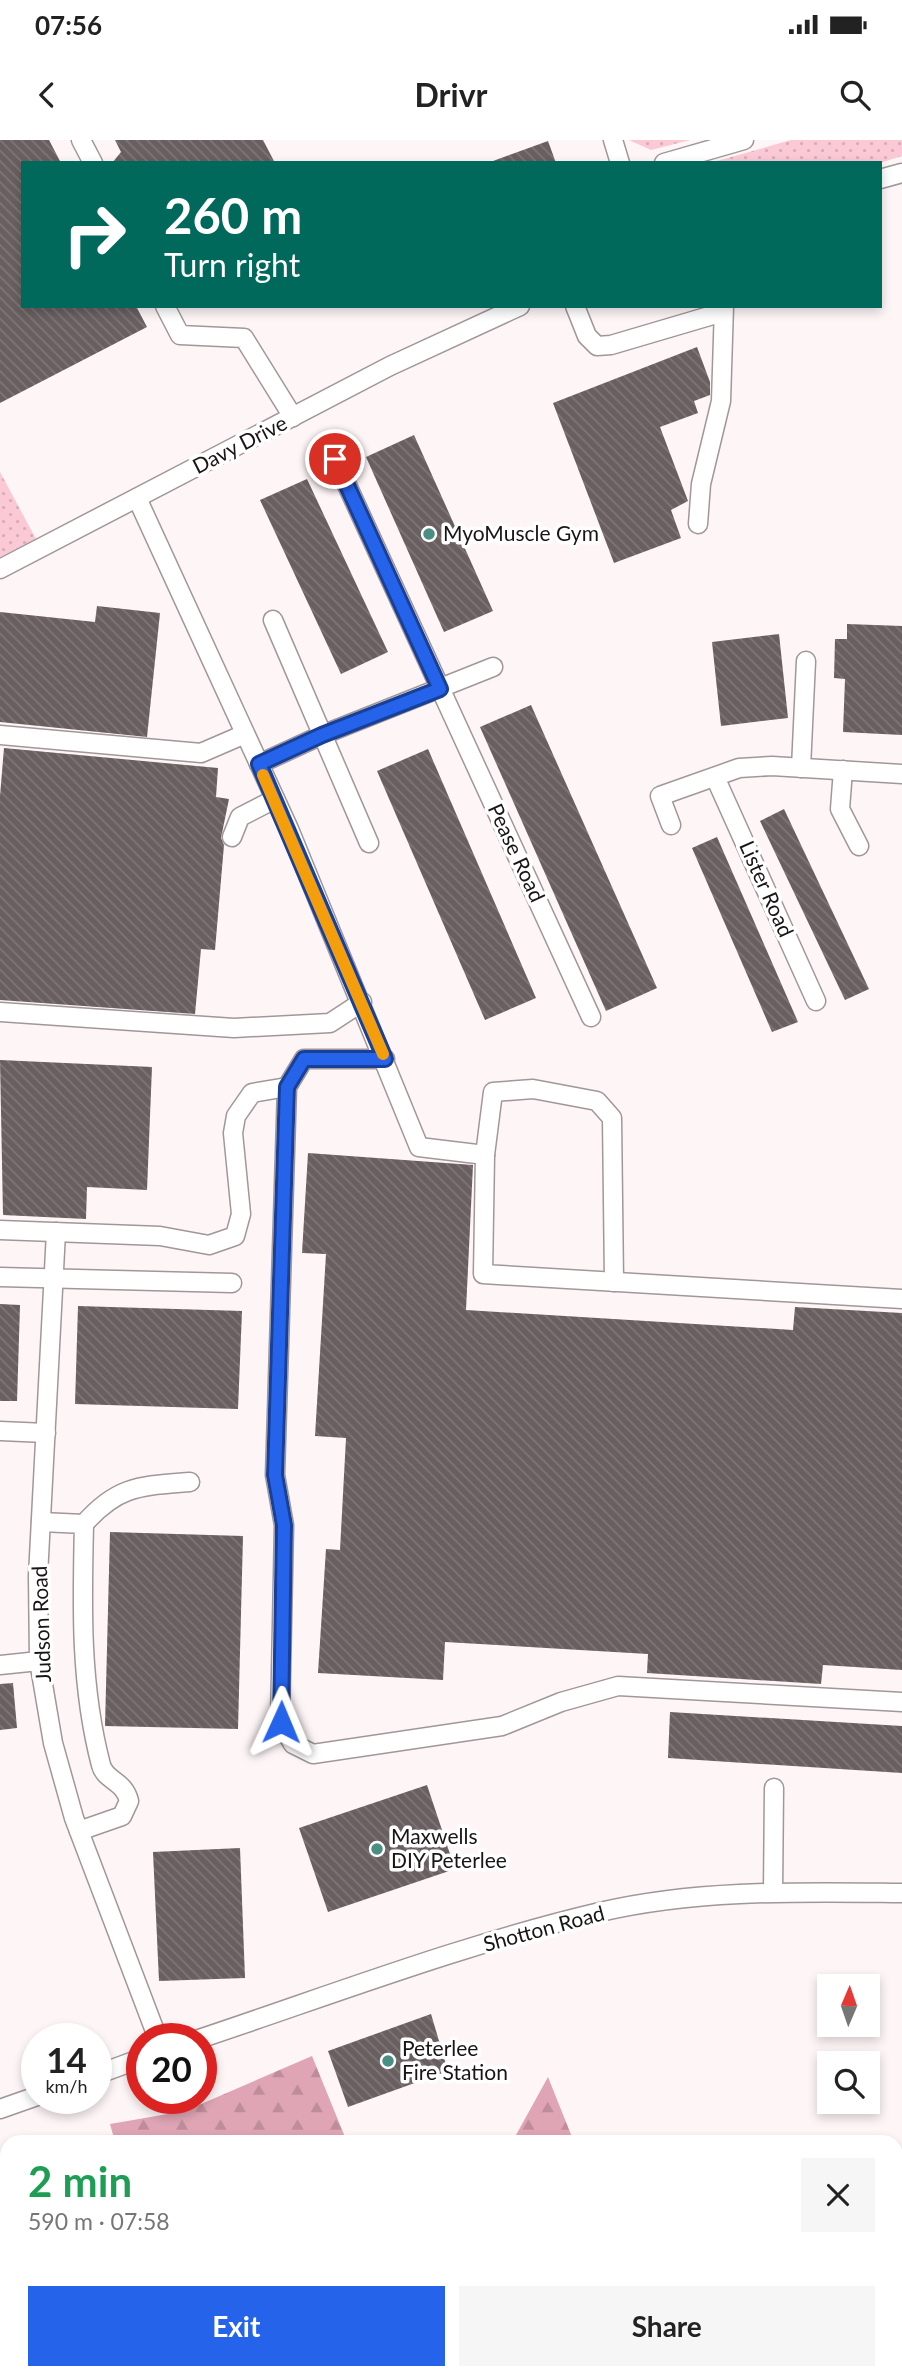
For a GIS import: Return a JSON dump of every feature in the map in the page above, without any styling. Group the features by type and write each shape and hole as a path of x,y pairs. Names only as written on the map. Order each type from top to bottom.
{"street":[{"path":"81,140 92,161"},
{"path":"613,140 619,161"},
{"path":"671,161 744,140"},
{"path":"882,178 902,173"},
{"path":"166,308 180,335 244,338 293,417"},
{"name":"Davy Drive","path":"0,569 390,366 516,308"},
{"path":"576,308 587,336 597,346 611,345 723,309 721,401 701,484 698,524"},
{"name":"Pease Road","path":"335,459 591,1017"},
{"path":"137,498 275,799 372,1025 419,1147 485,1155"},
{"path":"273,620 369,843"},
{"path":"801,768 806,661"},
{"path":"259,764 322,735 493,667"},
{"path":"0,735 201,753 245,734"},
{"path":"671,825 660,796 739,768 801,768 902,774"},
{"path":"843,770 840,809 859,846"},
{"name":"Lister Road","path":"715,777 816,1001"},
{"path":"232,837 240,817 275,799"},
{"path":"0,1012 234,1028 330,1023 362,1002"},
{"path":"385,1059 304,1059 287,1087 275,1475 284,1525 281,1722 293,1744 313,1754 502,1726 561,1702 618,1686 902,1702"},
{"path":"0,1230 160,1236 209,1245 235,1236 241,1214 233,1133 236,1115 251,1093 287,1087"},
{"path":"614,1282 612,1118 597,1101 533,1089 493,1092 485,1155 484,1274 614,1282 902,1299"},
{"name":"Judson Road","path":"56,1232 41,1522 39,1661 52,1743 79,1831 152,2023"},
{"path":"0,1277 232,1283"},
{"path":"0,1431 46,1433"},
{"path":"79,1831 122,1816 129,1801 120,1783 102,1769 88,1707 81,1632 84,1524 109,1499 123,1490 190,1482"},
{"path":"41,1522 84,1524"},
{"path":"0,1665 39,1661"},
{"path":"773,1892 774,1788"},
{"name":"Shotton Road","path":"217,2033 475,1948 601,1911 694,1898 773,1892 902,1893"},
{"path":"0,2109 21,2102"}],"shaded area":[{"path":"629,140 690,140 651,150"},
{"path":"791,140 902,140 902,156 882,162 717,161"},
{"path":"0,472 36,539 0,557"}],"green space":[{"path":"312,2056 344,2135 113,2135 110,2124 168,2114 217,2114 217,2097"},
{"path":"548,2077 571,2135 516,2135"}],"building":[{"path":"0,140 49,140 60,161 21,161 21,308 137,308 147,327 0,403"},
{"path":"115,140 263,140 274,161 114,161 121,152"},
{"path":"548,141 555,161 493,161"},
{"path":"697,347 710,382 710,395 694,401 698,413 660,427 688,501 671,510 681,538 614,563 553,403"},
{"name":"MyoMuscle Gym","path":"414,435 493,611 444,632 366,457"},
{"path":"307,479 388,652 341,674 260,500"},
{"path":"97,606 160,613 147,737 0,722 0,612 95,622"},
{"path":"847,624 902,626 902,735 843,732 845,679 834,678 835,639 847,639"},
{"path":"779,634 788,718 721,726 712,642"},
{"path":"531,705 657,988 606,1011 480,727"},
{"path":"4,748 218,768 216,797 229,799 221,838 224,845 215,950 201,949 195,1014 0,1000 0,796"},
{"path":"428,749 536,998 485,1020 377,771"},
{"path":"784,809 869,989 845,1000 760,821"},
{"path":"717,837 798,1022 772,1032 692,848"},
{"path":"0,1060 152,1067 147,1190 87,1187 86,1219 3,1215"},
{"path":"308,1153 473,1165 466,1310 793,1330 795,1307 902,1313 902,1670 823,1665 821,1684 647,1673 648,1654 445,1642 443,1680 318,1673 326,1549 340,1550 346,1438 315,1436 326,1254 302,1253"},
{"path":"0,1304 20,1305 17,1401 0,1401"},
{"path":"78,1306 242,1311 238,1409 75,1404"},
{"path":"110,1532 243,1536 238,1729 105,1726"},
{"path":"13,1683 17,1728 0,1730 0,1684"},
{"path":"670,1712 902,1726 902,1773 668,1758"},
{"name":"Maxwells DIY Peterlee","path":"427,1785 455,1869 328,1912 299,1828"},
{"path":"240,1848 245,1978 159,1981 153,1852"},
{"name":"Peterlee Fire Station","path":"431,2014 448,2071 348,2107 328,2051"}],"slow traffic":[{"path":"263,775 289,829 383,1054"}],"place":[{"name":"MyoMuscle Gym","path":"429,534"},
{"name":"Maxwells DIY Peterlee","path":"377,1849"},
{"name":"Peterlee Fire Station","path":"388,2061"}],"route":[{"path":"281,1722 284,1525 275,1475 287,1087 304,1059 385,1059 259,764 322,735 440,689 335,459"}]}
